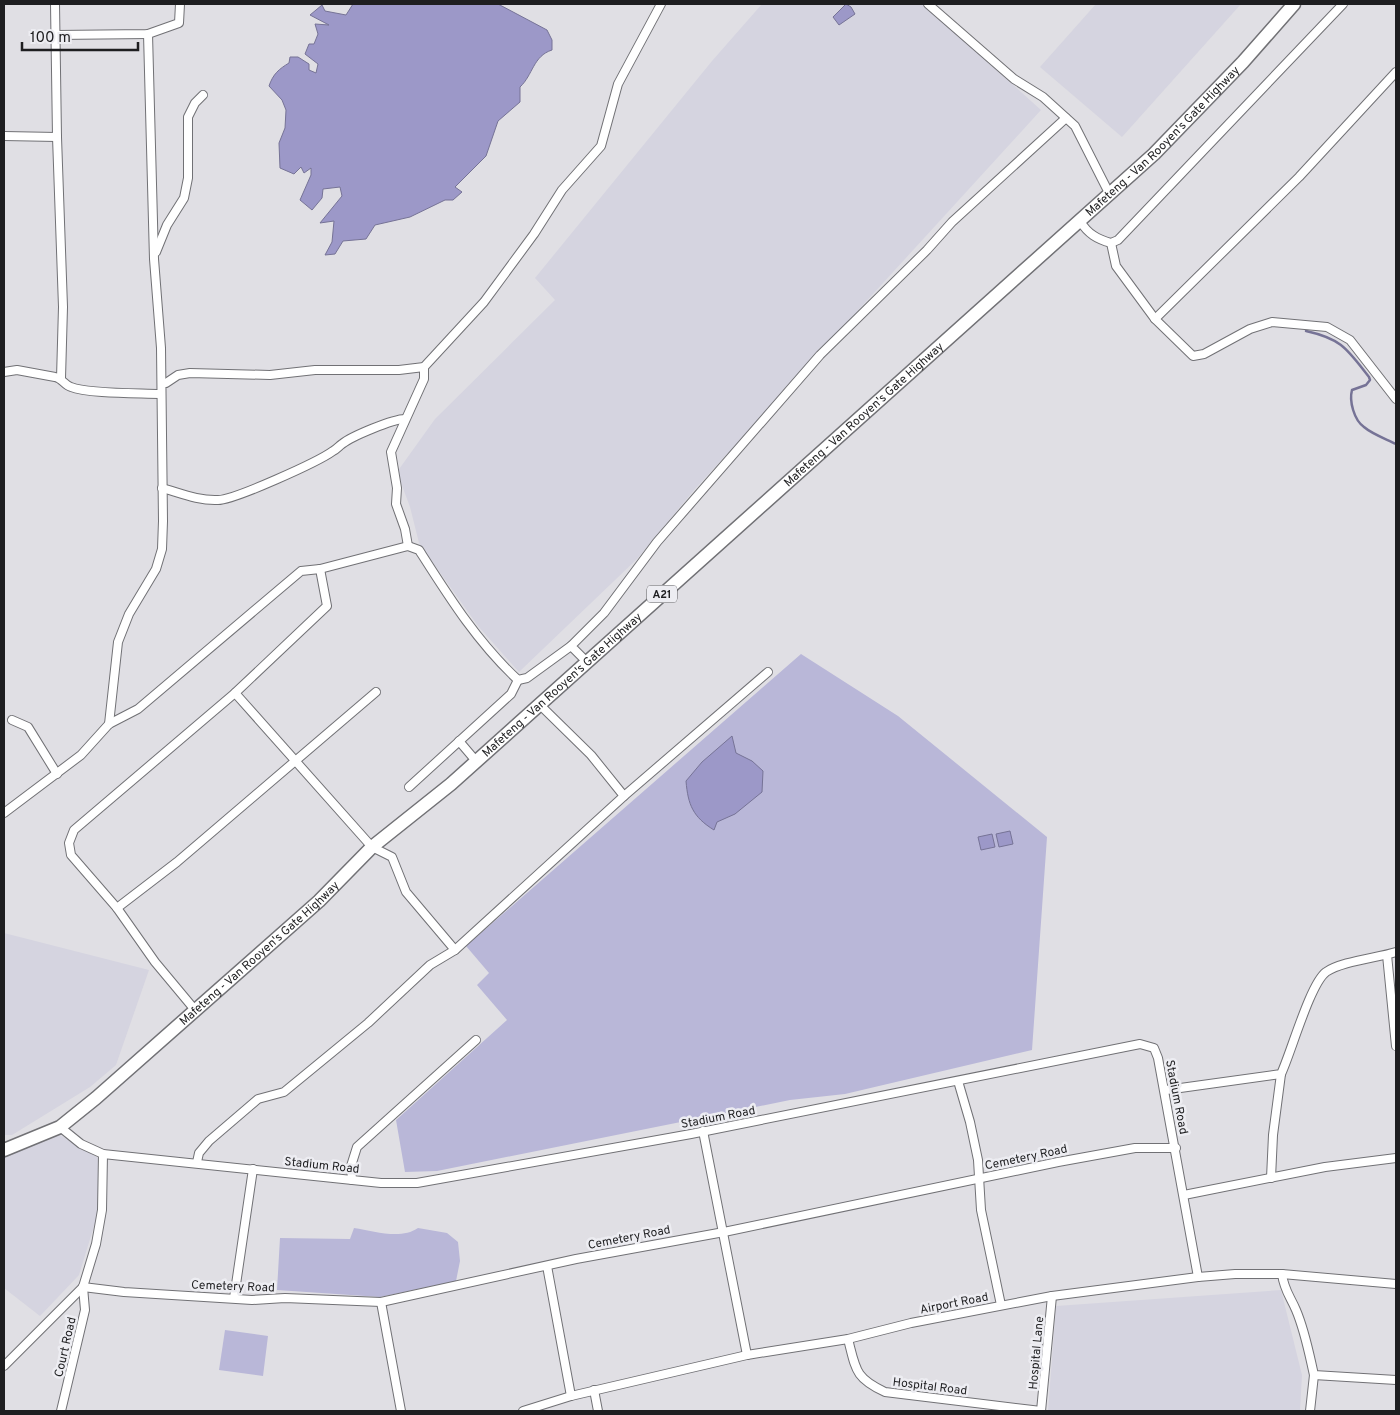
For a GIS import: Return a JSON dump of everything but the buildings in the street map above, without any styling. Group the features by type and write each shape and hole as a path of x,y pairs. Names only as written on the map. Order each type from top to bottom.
{"main road":[{"name":"Mafeteng - Van Rooyen's Gate Highway","path":"4,1150 60,1126 132,1067 319,901 372,847 476,761 1154,154 1242,62 1294,4"}],"street":[{"path":"55,4 57,137 63,307 61,378"},
{"path":"56,35 148,34 179,23 180,4"},
{"path":"162,383 166,384 178,375 190,373 270,374 315,370 399,370 424,367 484,302 534,234 562,190 601,146 618,84 661,4"},
{"path":"928,4 1014,80 1043,97 1075,126 1109,193"},
{"path":"1080,221 1087,231 1098,239 1112,243 1118,240 1343,4"},
{"path":"109,724 118,642 129,614 156,569 162,548 160,394 162,383 154,259 148,34"},
{"path":"1155,319 1299,177 1395,78"},
{"path":"154,259 162,235 184,198 188,178 188,117 195,103 203,95"},
{"path":"518,680 527,678 571,646 604,613 656,542 820,355 927,250 952,222 1066,118"},
{"path":"4,136 57,137"},
{"path":"1112,243 1116,266 1155,319 1185,350 1198,356 1250,329 1272,322 1327,327 1350,340 1396,399"},
{"path":"408,546 405,529 396,504 397,488 391,452 424,379 424,367"},
{"path":"4,372 17,370 61,378 69,387 160,394"},
{"path":"162,488 202,499 220,500 260,486 334,451 342,443 388,423 405,418"},
{"path":"4,812 81,756 109,724 138,709 301,571 320,569 408,546 419,550 464,620 494,657 518,680"},
{"path":"195,1010 155,962 117,908 71,855 69,843 74,830 235,693 327,606 320,569"},
{"path":"571,646 587,662"},
{"path":"197,1162 199,1153 209,1141 258,1099 284,1092 368,1023 430,965 455,950 624,796 768,672"},
{"path":"409,787 511,694 518,680"},
{"path":"117,908 177,862 376,692"},
{"path":"235,693 372,847 392,857 406,892 455,950"},
{"path":"539,704 591,756 624,796"},
{"path":"12,720 28,727 57,774"},
{"path":"459,741 476,761"},
{"path":"1271,1178 1273,1135 1281,1074 1317,983 1326,972 1396,952"},
{"path":"1387,955 1396,1046"},
{"path":"352,1180 351,1166 357,1147 476,1040"},
{"name":"Stadium Road","path":"60,1126 81,1144 103,1154 197,1162 352,1180 417,1183 703,1131 1140,1044 1154,1048 1166,1090 1198,1277"},
{"path":"1166,1090 1281,1074"},
{"path":"958,1081 970,1122 980,1178 981,1210 1001,1305"},
{"path":"703,1131 747,1354"},
{"name":"Cemetery Road","path":"83,1287 124,1292 234,1298 381,1302 576,1258 724,1232 980,1178 1135,1148 1176,1148"},
{"path":"4,1366 83,1287 96,1244 102,1210 103,1154"},
{"path":"1184,1195 1325,1167 1396,1158"},
{"path":"234,1298 253,1169"},
{"path":"547,1266 571,1396"},
{"path":"1282,1274 1284,1289 1296,1309 1308,1342 1314,1375 1310,1411"},
{"name":"Airport Road","path":"523,1411 594,1390 747,1354 848,1339 911,1323 1052,1296 1198,1277 1282,1274 1396,1284"},
{"name":"Court Road","path":"61,1411 83,1319 83,1287"},
{"name":"Hospital Lane","path":"1041,1411 1052,1296"},
{"path":"381,1302 401,1411"},
{"name":"Hospital Road","path":"848,1339 856,1369 867,1383 885,1392 1041,1411"},
{"path":"1314,1375 1396,1380"},
{"path":"594,1390 598,1411"}],"shaded area":[{"path":"353,4 498,4 547,30 552,40 552,50 537,61 520,87 520,102 498,121 486,156 455,187 462,192 453,200 445,200 410,217 375,225 366,239 343,241 335,254 325,255 332,242 334,221 320,223 342,196 340,187 323,189 322,198 312,210 300,200 311,175 311,168 304,173 301,167 294,174 280,168 279,143 285,128 286,110 282,100 269,86 277,72 289,63 290,57 298,57 309,64 309,70 316,73 318,64 305,54 309,44 314,44 318,34 315,24 329,25 310,15 322,5 325,11 346,15"},
{"path":"762,4 923,4 1041,110 695,489 637,559 519,672 478,626 419,543 410,507 397,472 435,419 555,300 535,278 712,61"},
{"path":"846,4 851,7 855,14 839,25 833,17"},
{"path":"1096,4 1241,4 1122,137 1040,67"},
{"path":"801,654 898,716 1047,837 1032,1050 845,1094 790,1100 437,1171 405,1172 396,1120 507,1020 477,985 489,973 466,946"},
{"path":"732,736 736,753 752,761 763,771 762,792 735,814 717,822 714,830 701,820 693,810 688,797 686,781 702,762"},
{"path":"1010,831 1013,844 999,847 996,834"},
{"path":"992,834 995,847 981,850 978,837"},
{"path":"4,933 149,970 116,1065 90,1087 12,1135 4,1135"},
{"path":"60,1135 100,1159 98,1213 79,1275 40,1316 4,1288 4,1156"},
{"path":"354,1228 387,1234 411,1232 418,1228 447,1233 458,1242 460,1261 456,1281 380,1297 277,1290 280,1238 350,1239"},
{"path":"1281,1290 1302,1375 1300,1411 1048,1411 1056,1306"},
{"path":"225,1330 268,1336 263,1376 219,1370"}],"waterway":[{"path":"1306,331 1336,342 1343,346 1355,359 1370,380 1366,385 1352,390 1351,399 1357,420 1367,430 1396,444"}]}
